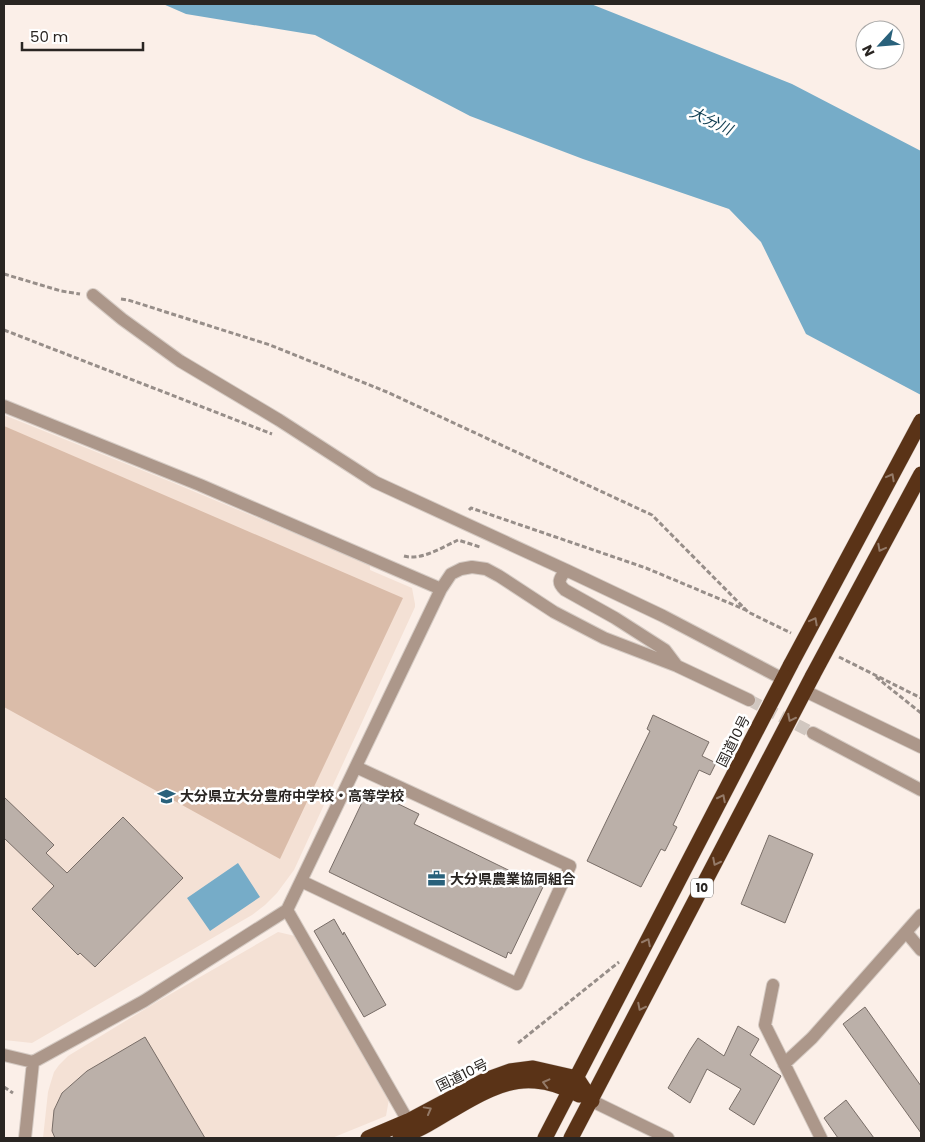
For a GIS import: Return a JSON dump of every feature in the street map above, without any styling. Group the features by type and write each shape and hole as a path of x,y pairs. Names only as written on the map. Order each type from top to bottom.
{"highway":[{"name":"国道10号","path":"573,1084 783,679 921,421"},
{"name":"10","path":"592,1101 805,690 921,474"},
{"name":"国道10号","path":"368,1138 408,1121 477,1084 510,1071 533,1068 573,1084 592,1101"},
{"name":"国道10号","path":"400,1138 426,1126 451,1110 494,1088 506,1084 534,1080 573,1084"},
{"path":"545,1138 573,1084"},
{"path":"572,1138 592,1101"}],"street":[{"path":"93,295 122,319 180,361 279,420 375,482 663,616 783,679"},
{"path":"4,406 200,485 441,589"},
{"path":"4,1055 34,1062 144,1001 287,910 441,589 451,574 461,569 472,567 486,569 554,612 604,638 678,666 749,700"},
{"path":"566,570 560,579 560,587 615,618 665,650 678,666"},
{"path":"805,690 921,747"},
{"path":"813,733 921,790"},
{"path":"301,881 518,984 570,866 356,767"},
{"path":"287,910 408,1121"},
{"path":"784,1064 812,1038 921,915"},
{"path":"906,932 921,950"},
{"path":"773,985 764,1024 821,1138"},
{"path":"25,1138 34,1062"},
{"path":"592,1101 668,1138"}],"path":[{"path":"4,274 61,291 93,295"},
{"path":"119,299 128,300 270,345 387,392 652,514 748,612"},
{"path":"4,330 279,437"},
{"path":"459,520 471,508 646,568 792,633"},
{"path":"399,554 419,558 458,540 483,549"},
{"path":"835,655 921,698"},
{"path":"869,672 921,713"},
{"path":"518,1043 626,957"},
{"path":"4,1087 13,1093"}],"shaded area":[{"name":"大分県立大分豊府中学校・高等学校","path":"4,415 169,481 370,565 370,570 412,588 415,604 294,870 277,893 252,915 32,1043 4,1040"},
{"name":"大分県立大分豊府中学校・高等学校","path":"4,426 403,598 280,859 4,707"},
{"path":"278,932 295,936 389,1099 386,1116 332,1138 43,1138 50,1085 54,1072 68,1056"}],"water":[{"name":"大分川","path":"163,4 591,4 792,84 921,151 921,395 806,334 761,242 729,209 583,159 470,116 315,35 186,14"},
{"path":"238,863 260,897 210,931 187,898"}],"building":[{"path":"653,715 709,742 702,756 716,763 710,775 699,770 673,825 677,827 665,851 661,849 641,887 587,861 650,731 647,729"},
{"name":"大分県農業協同組合","path":"366,794 382,801 384,797 419,814 414,824 543,887 511,954 508,952 506,958 329,872"},
{"path":"4,797 54,845 46,853 67,873 123,817 183,878 95,967 80,953 78,955 32,909 54,886 4,838"},
{"path":"769,835 813,854 785,923 741,904"},
{"path":"334,919 343,935 344,932 386,1005 364,1017 314,931"},
{"path":"865,1007 921,1086 921,1133 843,1024"},
{"path":"738,1026 759,1039 750,1055 781,1076 754,1125 729,1109 741,1089 707,1069 690,1103 668,1088 698,1038 724,1056"},
{"path":"145,1037 205,1138 55,1138 52,1131 54,1110 62,1093 87,1071"},
{"path":"846,1100 874,1138 838,1138 824,1118"}],"tunnel":[{"path":"749,700 813,733"}],"place":[{"name":"大分県立大分豊府中学校・高等学校","path":"166,796"},
{"name":"大分県農業協同組合","path":"436,879"}]}
